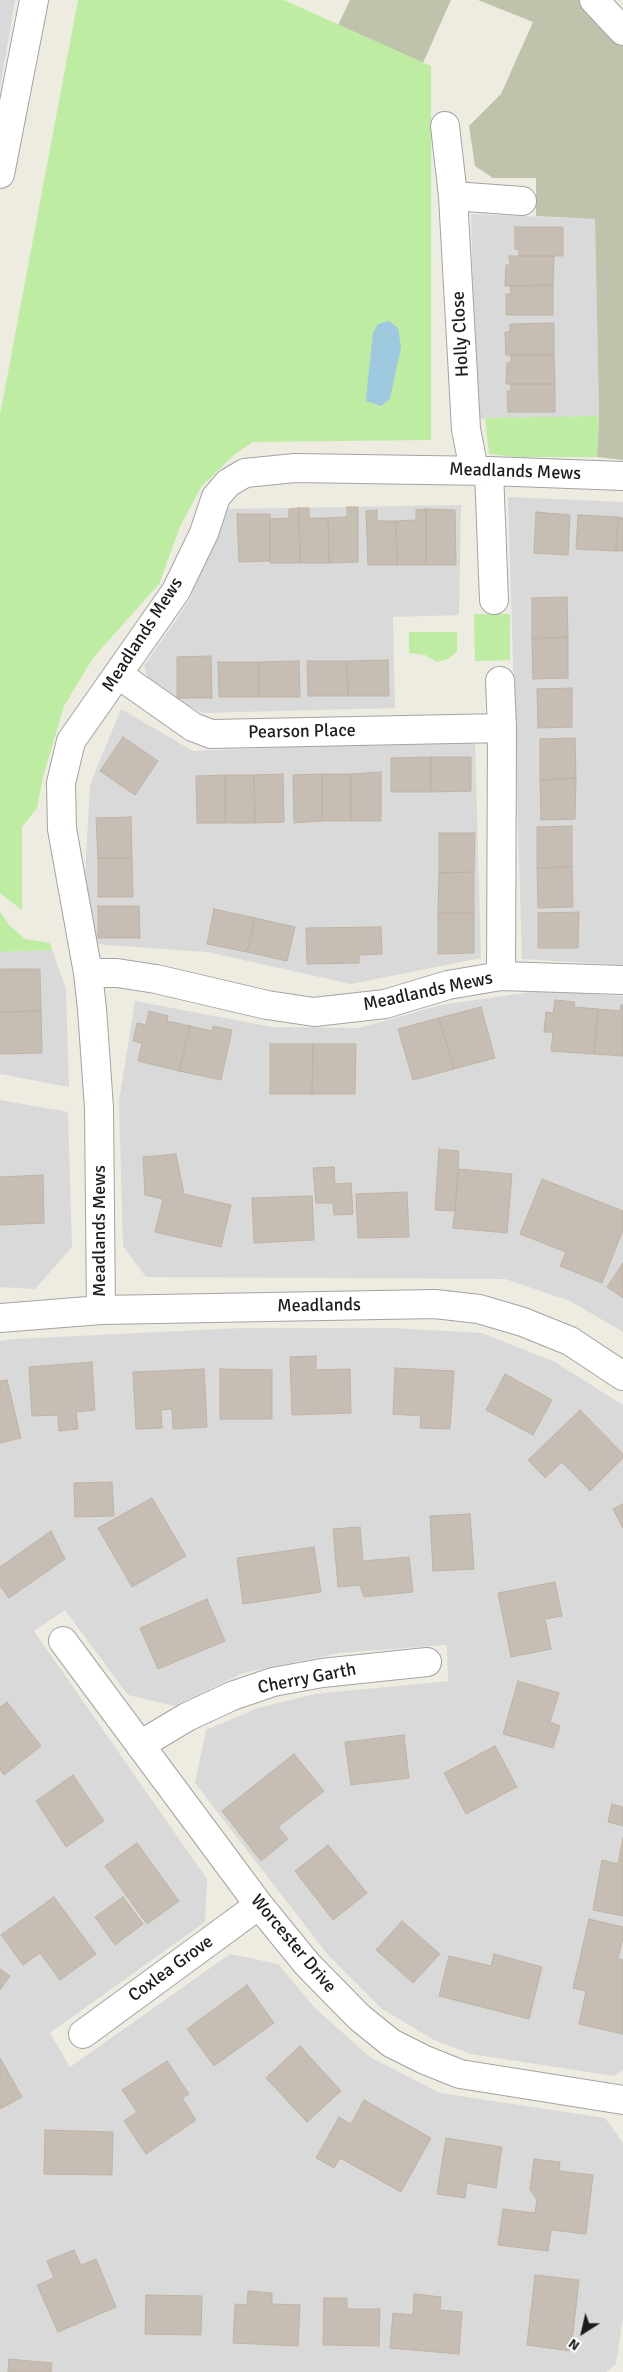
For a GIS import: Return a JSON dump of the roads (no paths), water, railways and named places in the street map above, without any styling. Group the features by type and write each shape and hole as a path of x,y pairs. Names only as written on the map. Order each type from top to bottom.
{"street":[{"path":"0,174 34,0"},
{"path":"594,0 623,32"},
{"name":"Holly Close","path":"445,126 453,196 466,429 482,470"},
{"path":"453,196 522,202"},
{"name":"Meadlands Mews","path":"101,1310 99,1108 88,973 62,829 62,784 71,741 176,591 204,533 216,497 228,483 245,473 295,468 482,470 623,476"},
{"path":"482,470 494,600"},
{"name":"Pearson Place","path":"119,675 193,726 211,734 502,728"},
{"path":"500,681 502,728 501,976"},
{"name":"Meadlands Mews","path":"88,973 117,973 156,979 267,1004 314,1012 385,1004 448,985 501,976 623,980"},
{"name":"Meadlands","path":"0,1318 101,1310 435,1304 479,1309 523,1322 570,1341 623,1376"},
{"name":"Worcester Drive","path":"63,1641 259,1905 313,1970 359,2017 391,2043 425,2060 460,2074 623,2100"},
{"name":"Cherry Garth","path":"140,1745 187,1717 232,1696 273,1682 322,1673 428,1662"},
{"name":"Coxlea Grove","path":"83,2034 259,1905"}],"water":[{"path":"389,321 398,328 401,347 390,399 381,406 366,401 368,378 373,333 378,324"}]}
